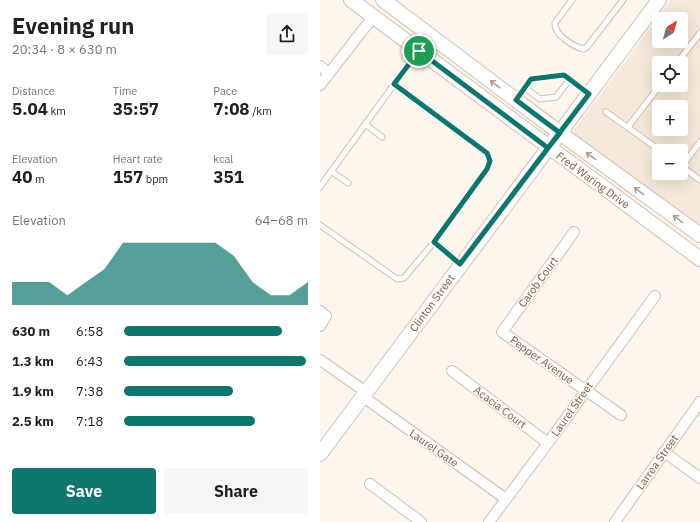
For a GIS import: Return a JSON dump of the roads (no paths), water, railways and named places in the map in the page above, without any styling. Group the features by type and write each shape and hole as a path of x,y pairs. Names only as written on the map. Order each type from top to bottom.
{"main road":[{"name":"Fred Waring Drive","path":"351,0 548,148 700,259"},
{"name":"Fred Waring Drive","path":"383,0 560,133 700,235"},
{"name":"Clinton Street","path":"320,454 460,264 659,0"}],"street":[{"path":"320,85 373,17"},
{"path":"320,66 329,73"},
{"name":"Carob Court","path":"502,332 574,232"},
{"name":"Laurel Street","path":"489,522 655,296"},
{"path":"320,326 323,313"},
{"name":"Pepper Avenue","path":"502,332 621,415"},
{"name":"Laurel Gate","path":"320,360 506,499"},
{"name":"Acacia Court","path":"452,371 548,443"},
{"name":"Larrea Street","path":"615,522 700,402"},
{"path":"664,452 700,478"},
{"path":"370,484 421,522"}],"lane":[{"path":"572,0 555,24 555,28 557,33 577,48 583,50 587,47 623,0"},
{"path":"682,56 700,33"},
{"path":"320,187 419,51"},
{"path":"516,100 531,79 564,75 589,94"},
{"path":"525,88 540,100 556,98 570,79"},
{"path":"320,225 397,279 404,278 434,242 487,169 490,161 487,153 394,84"},
{"path":"628,127 655,92"},
{"path":"606,112 652,145"},
{"path":"365,124 382,137"},
{"path":"688,157 700,142"},
{"path":"331,171 348,183"},
{"path":"688,171 700,180"},
{"path":"434,242 460,264"}]}
